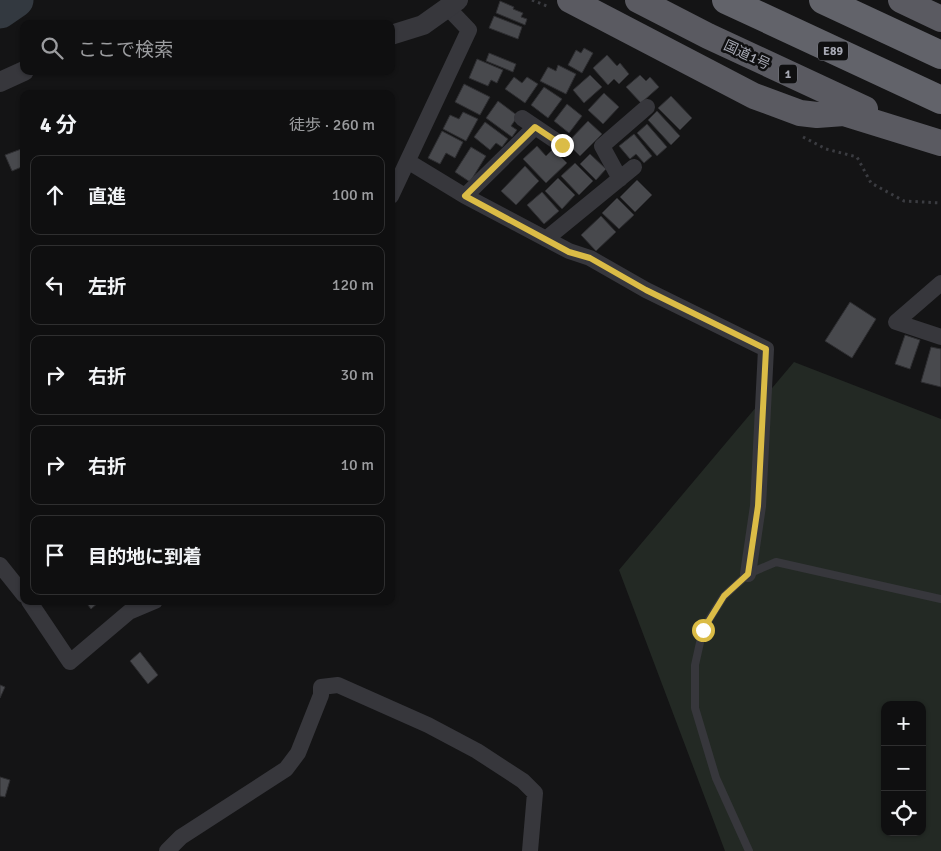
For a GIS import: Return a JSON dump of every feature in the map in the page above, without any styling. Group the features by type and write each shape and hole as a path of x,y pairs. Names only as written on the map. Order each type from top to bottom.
{"highway":[{"name":"国道1号","path":"638,0 708,36 941,143"},
{"name":"E89","path":"726,0 941,100"},
{"path":"823,0 941,55"},
{"path":"901,0 941,19"},
{"path":"931,0 941,5"},
{"path":"583,3 754,96 782,107 800,113 817,115 844,113 941,143"}],"street":[{"path":"395,34 423,24 453,4 469,30 395,188"},
{"path":"0,82 20,73"},
{"path":"620,179 602,146 647,107"},
{"path":"465,196 529,122 562,145"},
{"path":"408,162 465,196 569,252 590,258 646,290 766,349 758,506 748,574"},
{"path":"546,239 634,167"},
{"path":"941,283 896,322 941,338"},
{"path":"0,565 20,590"},
{"path":"31,605 70,662 129,612 146,605"},
{"path":"167,851 181,837 286,769 298,753 321,694 321,687 338,684 428,725 477,752 523,781 535,793 530,851"}],"lane":[{"path":"749,851 716,778 695,708 695,665 703,630 724,596 748,574 776,562 941,599"}],"shaded area":[{"path":"794,362 941,419 941,851 725,851 619,570"}],"building":[{"path":"500,1 523,13 521,17 527,19 525,25 496,13"},
{"path":"494,16 522,27 518,39 489,28"},
{"path":"584,48 593,53 582,73 568,65 576,50 581,53"},
{"path":"489,53 516,64 513,72 486,61"},
{"path":"607,55 617,66 620,63 629,74 619,84 614,79 608,85 593,68"},
{"path":"477,59 503,70 497,83 491,80 488,86 469,78"},
{"path":"558,65 576,74 566,94 540,81 548,67 556,71"},
{"path":"590,75 602,87 584,103 573,90"},
{"path":"640,75 646,81 650,77 659,87 641,103 626,87"},
{"path":"514,77 522,83 527,77 538,84 525,103 505,89"},
{"path":"464,84 490,97 480,115 455,102"},
{"path":"544,87 562,99 548,118 531,105"},
{"path":"604,93 619,107 603,124 588,110"},
{"path":"671,96 692,118 680,130 658,108"},
{"path":"498,101 518,116 511,126 517,130 512,137 486,118"},
{"path":"567,104 582,116 569,133 554,121"},
{"path":"657,111 680,136 671,145 648,120"},
{"path":"463,112 478,119 466,141 443,129 450,115 459,119"},
{"path":"588,121 602,134 580,156 567,143"},
{"path":"485,122 508,139 502,147 496,143 490,150 474,137"},
{"path":"647,124 667,147 657,156 637,133"},
{"path":"442,131 463,142 455,158 446,153 440,164 428,158"},
{"path":"634,134 652,156 644,163 636,154 630,159 619,146"},
{"path":"537,146 546,156 553,149 567,163 546,183 523,159"},
{"path":"471,147 486,156 470,182 455,172"},
{"path":"20,149 20,168 12,171 5,155"},
{"path":"590,154 606,169 596,180 580,164"},
{"path":"575,163 593,181 579,195 561,176"},
{"path":"525,166 539,181 516,205 501,191"},
{"path":"558,178 575,195 562,209 545,191"},
{"path":"637,180 652,195 635,212 620,197"},
{"path":"542,192 559,211 544,224 527,205"},
{"path":"617,198 634,215 619,229 602,213"},
{"path":"601,216 616,232 596,251 581,235"},
{"path":"850,302 876,319 852,358 825,341"},
{"path":"905,335 920,340 910,369 895,364"},
{"path":"931,347 941,349 941,387 921,382"},
{"path":"140,652 158,675 148,684 130,661"},
{"path":"0,685 5,687 0,698"},
{"path":"0,777 10,780 5,797 0,796"}],"waterway":[{"path":"0,11 16,0"}],"route":[{"path":"562,145 535,127 465,196 569,252 590,258 646,290 766,349 758,506 748,574 724,596 703,630"}]}
